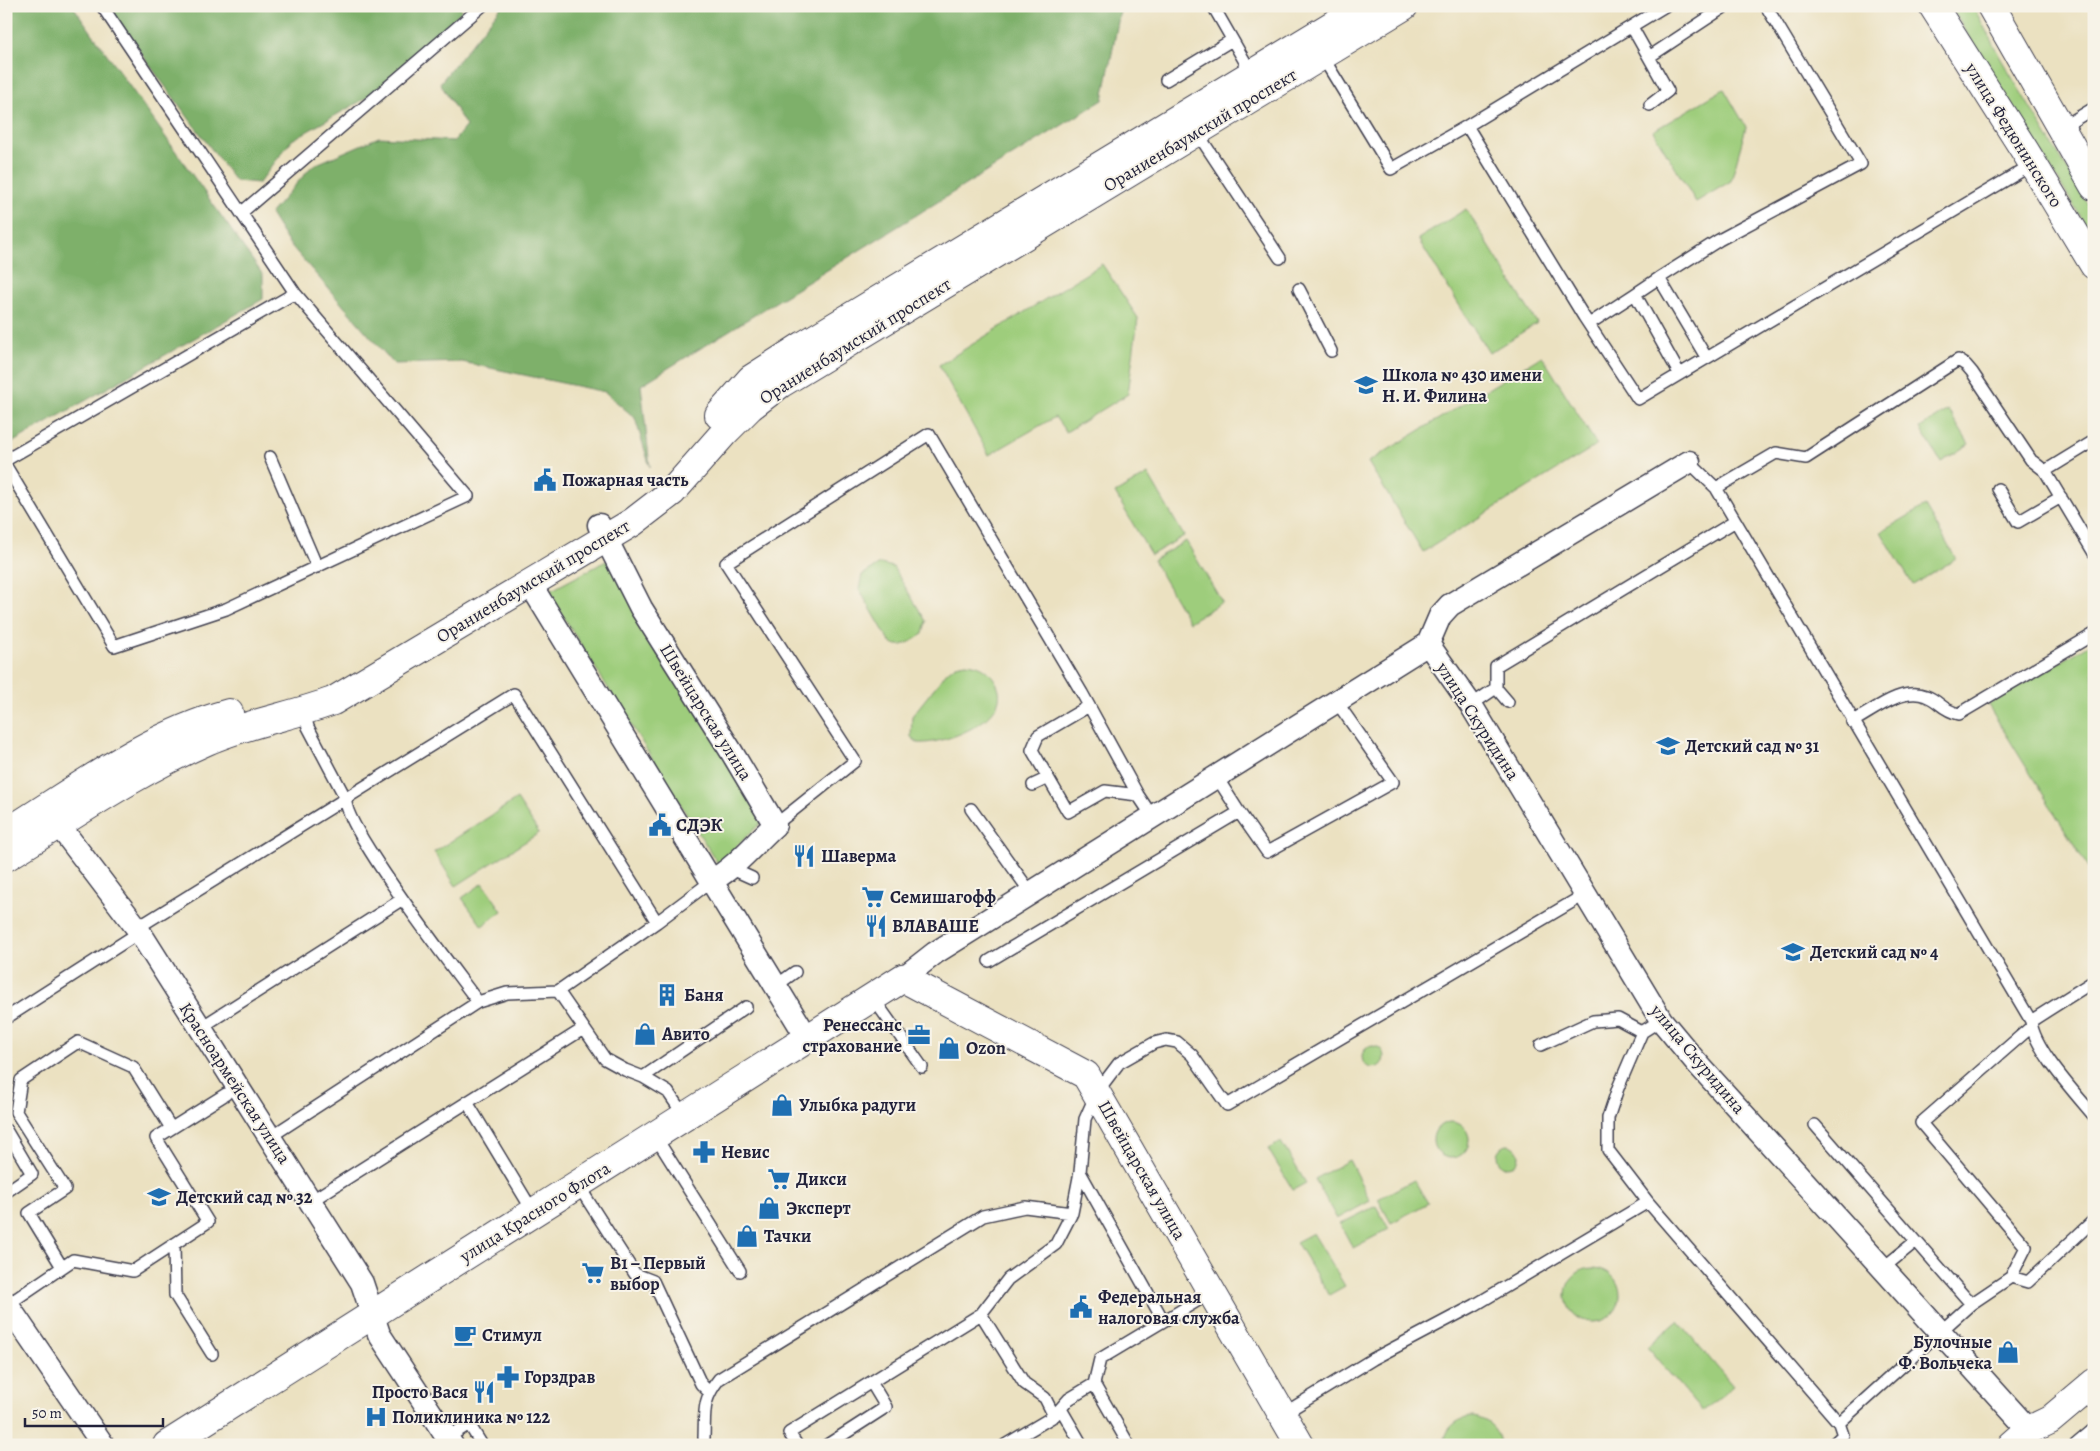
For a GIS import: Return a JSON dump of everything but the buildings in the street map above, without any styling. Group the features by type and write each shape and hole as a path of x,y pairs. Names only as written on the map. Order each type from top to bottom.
{"main road":[{"name":"Ораниенбаумский проспект","path":"1317,47 1364,6"},
{"name":"Ораниенбаумский проспект","path":"6,832 52,817 208,740 238,728 304,712 333,701 362,685 529,582 603,532 665,478 751,379 1317,47 1404,6"},
{"name":"улица Федюнинского","path":"1933,6 2033,164 2094,265"},
{"path":"1991,6 2094,186"},
{"name":"Ораниенбаумский проспект","path":"6,857 52,817 139,751 216,717 331,687 348,680 672,492 750,407 780,384 1196,131 1257,83"},
{"name":"улица Красного Флота","path":"166,1445 685,1118 903,978"},
{"name":"Швейцарская улица","path":"903,978 1086,1075 1300,1445"},
{"path":"2020,1437 2050,1420 2093,1384"}],"street":[{"path":"903,978 935,953 1428,644 1440,616 1450,605 1689,462"},
{"name":"Швейцарская улица","path":"603,532 641,608 775,825"},
{"path":"529,582 722,874 777,985 808,1039"},
{"name":"улица Скуридина","path":"1428,644 1471,705 1661,1020 1696,1062 1941,1332 2020,1437"},
{"name":"Красноармейская улица","path":"52,817 139,930 362,1283 382,1340 450,1441"},
{"path":"722,874 775,825"},
{"path":"7,1304 103,1445"}],"lane":[{"path":"6,466 114,646 226,609 468,496 295,293 102,6"},
{"path":"241,213 482,6"},
{"path":"1213,6 1257,83"},
{"path":"1317,47 1391,169 1467,126 1665,6"},
{"path":"1649,57 1726,6"},
{"path":"1589,324 1719,240 1862,164 1766,6"},
{"path":"1632,27 1668,91 1650,105"},
{"path":"1166,80 1232,40"},
{"path":"2060,129 2094,108"},
{"path":"1467,126 1589,324 1638,399 1679,372 2033,164"},
{"path":"1196,131 1280,258"},
{"path":"1659,278 1706,357"},
{"path":"1299,289 1331,351"},
{"path":"6,460 295,293"},
{"path":"1635,294 1679,372"},
{"path":"1716,488 1776,453 1806,458 1958,360 1972,372 2031,460 2046,471 2094,553"},
{"path":"775,825 855,761 726,563 929,434 1152,816"},
{"path":"2046,471 2094,441"},
{"path":"270,456 316,567"},
{"path":"1689,462 1716,488 1734,522 2031,1024 2046,1058 2094,1116"},
{"path":"1998,489 2018,522 2061,497"},
{"path":"1508,702 1496,688 1496,666 1734,522"},
{"path":"1852,722 1898,697 1916,693 1928,696 1946,711 1959,714 2094,634"},
{"path":"1471,705 1496,688"},
{"path":"6,1018 139,930 514,694 657,922"},
{"path":"1216,776 1268,852 1392,782 1336,701"},
{"path":"1089,706 1038,736 1032,750 1068,812 1105,790 1138,794"},
{"path":"304,712 308,727 346,799 345,805 359,833 401,900 416,916 478,1002"},
{"path":"1033,785 1048,778"},
{"path":"971,809 1031,893"},
{"path":"989,961 1239,812"},
{"path":"270,1137 478,1002 507,993 558,991 722,874 752,878"},
{"path":"797,1445 789,1433 981,1314 1008,1279 1056,1244 1072,1213 1080,1172 1085,1119 1097,1092 1119,1063 1154,1043 1166,1040 1177,1042 1192,1055 1227,1105 1584,895"},
{"path":"200,1028 401,900"},
{"path":"777,985 795,972"},
{"path":"1839,1423 1971,1304 2011,1277 2026,1247 1921,1122 2031,1024 2094,981"},
{"path":"558,991 605,1059 643,1077 668,1092 685,1118"},
{"path":"873,998 922,1067"},
{"path":"643,1077 746,1007"},
{"path":"1541,1045 1593,1021 1618,1019 1642,1032"},
{"path":"1661,1020 1642,1032 1618,1088 1608,1118 1608,1150 1648,1202 1839,1423 1843,1435 1832,1445"},
{"path":"311,1201 583,1029"},
{"path":"62,1267 29,1213 65,1189 16,1112 21,1080 78,1042 133,1067 171,1128"},
{"path":"7,1304 73,1260 133,1271 208,1222 156,1138 226,1094"},
{"path":"467,1102 534,1213"},
{"path":"1815,1125 1971,1304"},
{"path":"6,1130 32,1174 6,1192"},
{"path":"655,1136 740,1271"},
{"path":"1080,1172 1163,1320"},
{"path":"578,1185 635,1274 653,1281 701,1384 709,1392"},
{"path":"1283,1414 1373,1359 1475,1305 1648,1202"},
{"path":"704,1438 706,1403 709,1392 719,1379 983,1216 1026,1207 1072,1213"},
{"path":"2011,1277 2028,1282 2094,1220"},
{"path":"1884,1268 1916,1242"},
{"path":"174,1244 175,1295 212,1354"},
{"path":"1129,1445 1094,1384 1100,1358 1212,1292"},
{"path":"981,1314 1024,1383 1045,1398 1082,1445"},
{"path":"827,1445 886,1407 871,1382"},
{"path":"1005,1445 1057,1413 1069,1398 1094,1384"},
{"path":"450,1441 468,1424 482,1445"},
{"path":"2076,1445 2094,1429"}],"green space":[{"path":"6,6 73,6 263,275 263,299 8,445"},
{"path":"106,6 460,6 462,11 375,93 292,140 259,183 235,181"},
{"path":"502,6 1121,6 1103,100 641,385 650,467 635,418 605,392 462,362 394,364 287,241 270,214 312,166 379,137 454,141 466,126 440,83"},
{"path":"1950,6 1973,6 2001,59 2094,214 2094,238"},
{"path":"1724,89 1746,127 1731,181 1696,202 1653,131"},
{"path":"1466,209 1537,323 1489,353 1418,239"},
{"path":"1102,264 1138,318 1128,394 1066,432 1055,417 989,455 939,365"},
{"path":"1542,356 1597,445 1423,552 1368,462"},
{"path":"1948,410 1969,444 1941,462 1920,428"},
{"path":"1148,474 1184,536 1151,555 1115,493"},
{"path":"1925,506 1956,559 1913,585 1881,532"},
{"path":"1186,541 1222,602 1189,622 1153,560"},
{"path":"610,559 763,821 718,864 548,592"},
{"path":"880,564 893,567 926,621 923,634 903,645 890,642 859,589 862,575"},
{"path":"2094,642 2094,877 1988,705"},
{"path":"975,664 989,672 999,692 997,705 989,716 976,726 945,739 918,743 911,737 912,716 947,672 956,665"},
{"path":"517,799 539,833 456,886 434,852"},
{"path":"483,883 502,911 482,926 462,898"},
{"path":"1373,1046 1381,1049 1384,1057 1381,1065 1373,1068 1365,1065 1362,1057 1365,1049"},
{"path":"1451,1122 1458,1123 1464,1127 1468,1133 1468,1147 1464,1153 1458,1157 1451,1158 1444,1157 1438,1153 1434,1147 1433,1140 1434,1133 1438,1127 1444,1123"},
{"path":"1281,1142 1306,1183 1293,1190 1268,1149"},
{"path":"1508,1145 1516,1148 1519,1156 1516,1164 1508,1167 1500,1164 1497,1156 1500,1148"},
{"path":"1349,1160 1370,1201 1337,1219 1315,1179"},
{"path":"1414,1180 1428,1203 1391,1223 1378,1199"},
{"path":"1376,1206 1389,1229 1353,1248 1340,1224"},
{"path":"1313,1233 1345,1286 1329,1295 1296,1242"},
{"path":"1588,1268 1598,1268 1608,1272 1616,1280 1620,1295 1616,1310 1608,1318 1598,1322 1588,1322 1578,1318 1570,1310 1566,1300 1566,1290 1570,1280 1578,1272"},
{"path":"1678,1321 1733,1386 1702,1412 1647,1347"},
{"path":"1473,1417 1483,1420 1492,1426 1497,1434 1500,1445 1444,1445 1449,1429 1453,1425 1462,1419"}],"place":[{"name":"Школа № 430 имени Н. И. Филина","path":"1366,385"},
{"name":"Пожарная часть","path":"545,480"},
{"name":"Детский сад № 31","path":"1668,746"},
{"name":"СДЭК","path":"660,825"},
{"name":"Шаверма","path":"804,856"},
{"name":"Семишагофф","path":"873,897"},
{"name":"ВЛАВАШЕ","path":"876,926"},
{"name":"Детский сад № 4","path":"1793,952"},
{"name":"Баня","path":"667,995"},
{"name":"Авито","path":"645,1034"},
{"name":"Ренессанс страхование","path":"919,1035"},
{"name":"Ozon","path":"949,1048"},
{"name":"Улыбка радуги","path":"782,1105"},
{"name":"Невис","path":"704,1152"},
{"name":"Дикси","path":"779,1179"},
{"name":"Детский сад № 32","path":"159,1197"},
{"name":"Эксперт","path":"769,1208"},
{"name":"Тачки","path":"747,1236"},
{"name":"В1 – Первый выбор","path":"593,1273"},
{"name":"Федеральная налоговая служба","path":"1081,1307"},
{"name":"Стимул","path":"465,1335"},
{"name":"Булочные Ф. Вольчека","path":"2008,1352"},
{"name":"Горздрав","path":"508,1377"},
{"name":"Просто Вася","path":"484,1392"},
{"name":"Поликлиника № 122","path":"376,1417"}]}
